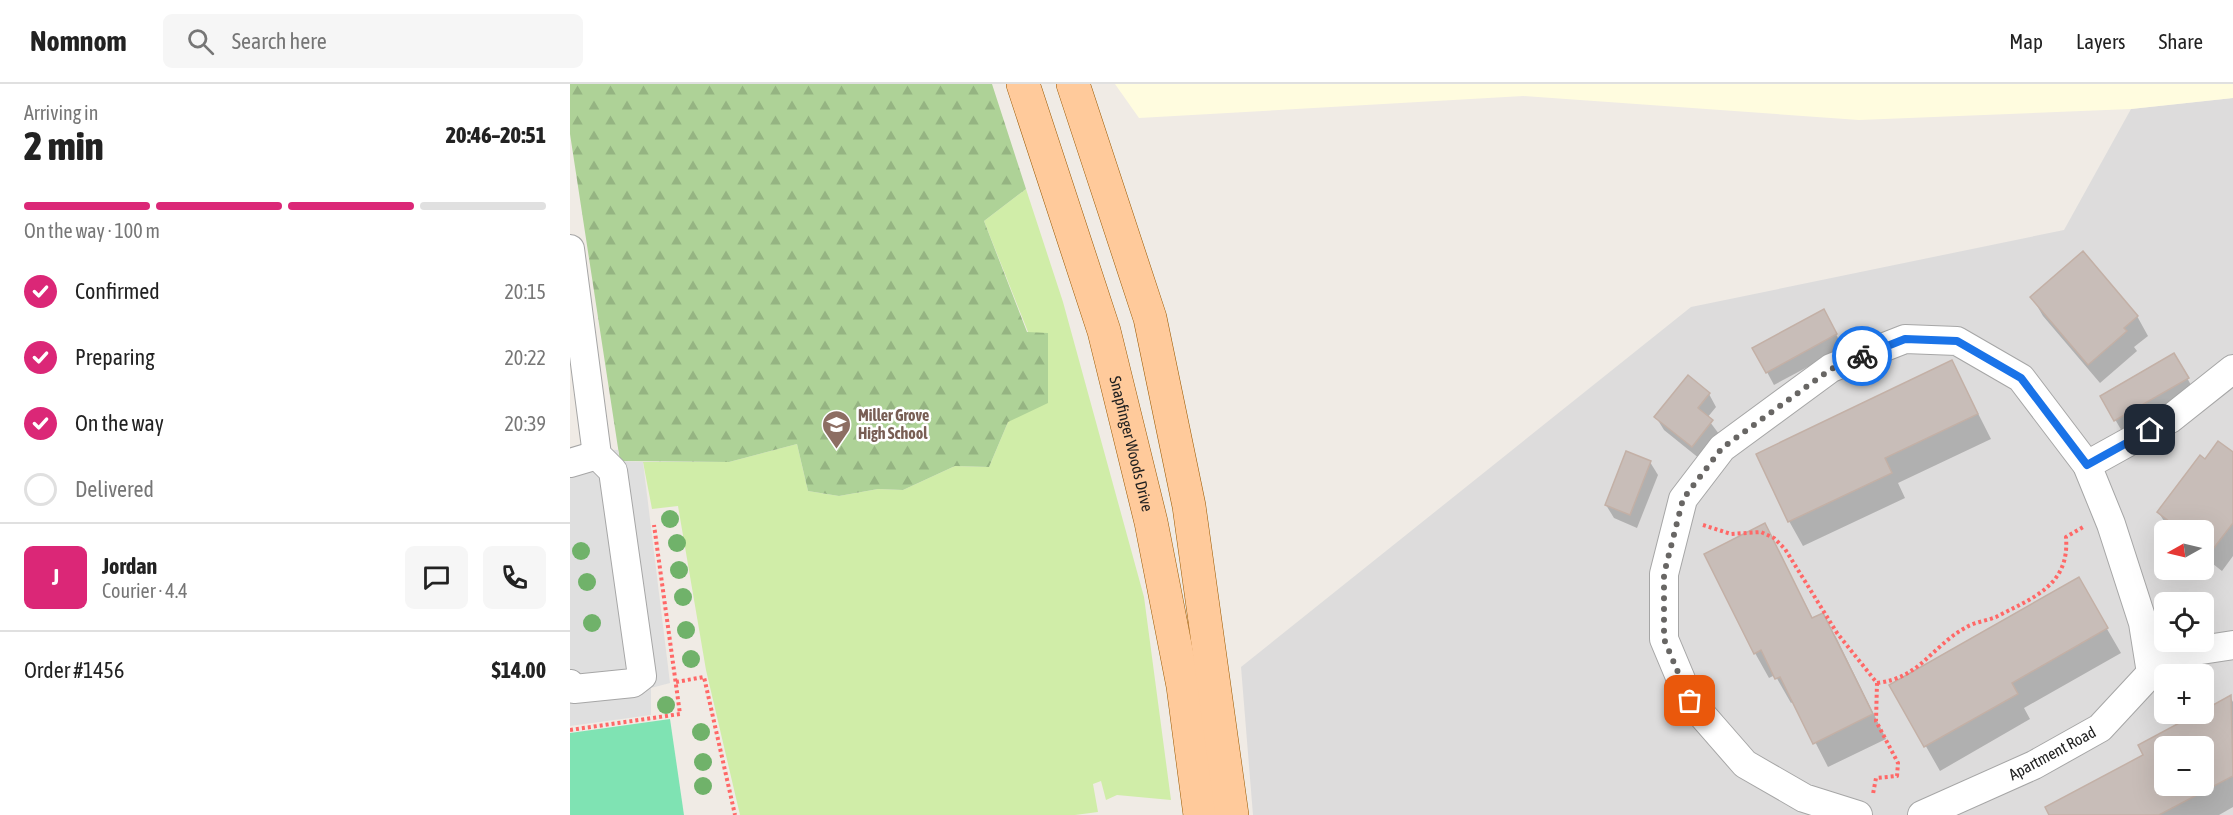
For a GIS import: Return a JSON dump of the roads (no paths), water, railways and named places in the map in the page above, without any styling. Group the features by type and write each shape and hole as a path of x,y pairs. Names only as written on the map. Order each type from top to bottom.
{"main road":[{"name":"Snapfinger Woods Drive","path":"1023,84 1104,331 1151,522 1183,686 1200,815"},
{"path":"1073,84 1150,318 1188,506 1232,815"}],"street":[{"path":"570,249 597,455 613,471 642,676 633,683 574,689 570,684"},
{"name":"Apartment Road","path":"1864,809 1804,798 1745,764 1690,701 1664,639 1664,574 1683,499 1722,448 1831,369 1905,339 1957,341 2021,378 2087,465 2108,517 2143,623 2151,673 2100,728 2034,765 1922,815"},
{"path":"2087,465 2170,419 2233,369"},
{"path":"570,463 597,455"},
{"path":"2149,658 2233,645"}],"place":[{"name":"Miller Grove High School","path":"837,450"}]}
